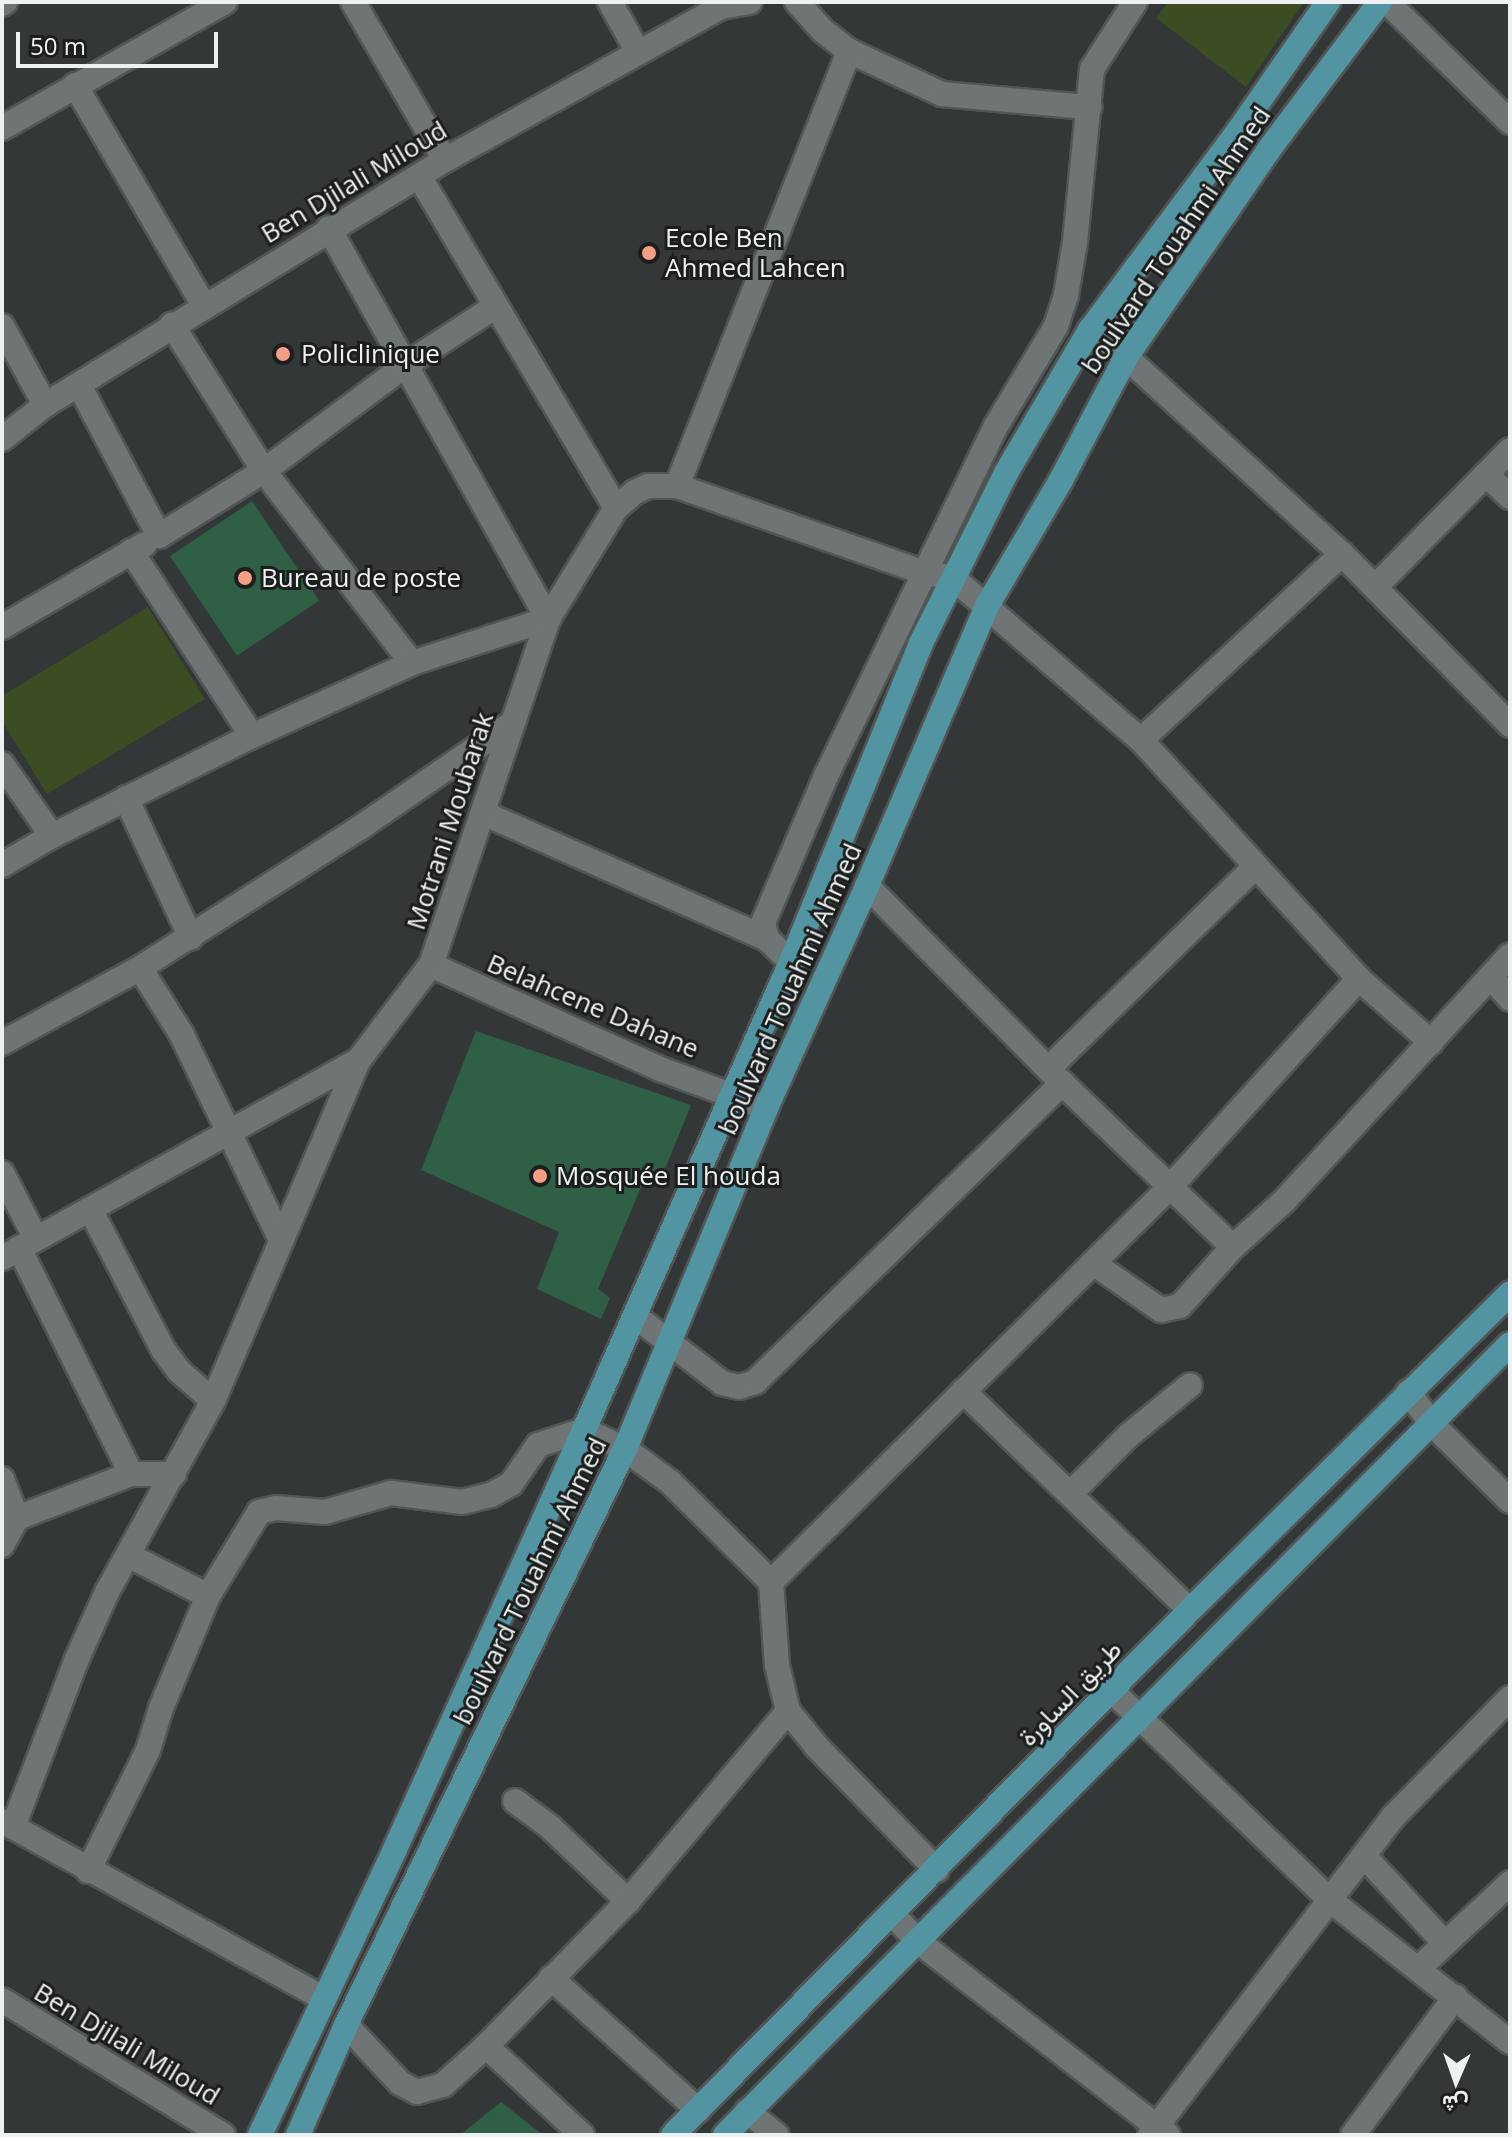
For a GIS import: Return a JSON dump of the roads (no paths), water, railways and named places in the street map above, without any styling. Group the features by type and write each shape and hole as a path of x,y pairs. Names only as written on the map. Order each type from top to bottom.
{"main road":[{"name":"boulvard Touahmi Ahmed","path":"260,2135 635,1316 791,962 921,643 953,578 1006,473 1090,330 1239,130 1328,2"},
{"name":"boulvard Touahmi Ahmed","path":"298,2135 346,2025 625,1449 766,1108 867,886 988,604 1061,480 1126,357 1270,148 1380,2"},
{"name":"طريق الساورة","path":"673,2135 1190,1610 1510,1293"},
{"path":"725,2135 1510,1344"}],"street":[{"path":"2,128 225,2"},
{"path":"353,2 445,160"},
{"path":"610,2 638,52"},
{"name":"Ben Djilali Miloud","path":"2,439 45,405 172,325 445,160 721,7 750,2"},
{"path":"797,2 822,30 849,51 942,94 1089,107"},
{"path":"767,939 763,923 827,774 996,426 1056,326 1066,295 1075,242 1092,69 1135,2"},
{"path":"1387,2 1510,122"},
{"path":"677,486 849,51"},
{"path":"75,85 204,306"},
{"path":"419,176 616,508 635,492 648,486 677,486 926,573 953,578 988,604 1141,740 1359,979 1431,1042"},
{"path":"2,865 126,798 412,663 548,619 329,228"},
{"path":"2,627 264,471 407,364 496,306"},
{"path":"172,325 264,471 412,663"},
{"path":"2,326 45,405"},
{"path":"1090,330 1126,357 1342,554 1510,725"},
{"path":"79,385 159,536"},
{"path":"1376,586 1510,450"},
{"path":"1486,474 1510,497"},
{"name":"Motrani Moubarak","path":"19,1248 358,1061 431,965 548,619 616,508"},
{"path":"131,551 252,736"},
{"path":"1141,740 1342,554"},
{"path":"2,1043 191,938 511,724"},
{"path":"2,764 52,836"},
{"path":"126,798 191,938"},
{"path":"483,813 767,939 791,962"},
{"path":"635,1316 670,1339 722,1383 739,1387 755,1382 1256,866"},
{"path":"867,886 1055,1075 1233,1247"},
{"path":"1093,1263 1154,1306 1169,1310 1180,1306 1233,1247 1284,1201 1510,955"},
{"name":"Belahcene Dahane","path":"431,965 660,1069 766,1108"},
{"path":"140,968 182,1035 281,1240"},
{"path":"1491,977 1510,999"},
{"path":"771,1582 1171,1186 1359,979"},
{"path":"324,1999 7,1824 76,1661 128,1555 213,1401 358,1061"},
{"path":"2,1173 19,1248 131,1474"},
{"path":"90,1209 164,1351 179,1371 213,1401"},
{"path":"1072,1492 1128,1436 1190,1385"},
{"path":"963,1391 1072,1492 1190,1610"},
{"path":"1408,1392 1431,1423 1510,1501"},
{"path":"88,1871 148,1750 161,1708 208,1596 259,1512 276,1508 325,1512 391,1493 462,1502 491,1495 511,1484 538,1445 584,1430 625,1449 670,1482 771,1582 777,1665 788,1711 816,1746 937,1870"},
{"path":"2,1545 17,1518 131,1474 174,1474"},
{"path":"2,1479 17,1518"},
{"path":"128,1555 208,1596"},
{"path":"1112,1691 1138,1720 1330,1900 1510,2042"},
{"path":"893,1915 919,1942 1159,2132 1393,1817 1510,1698"},
{"path":"346,2025 400,2083 417,2092 443,2085 486,2046 628,1901 788,1711"},
{"path":"515,1801 550,1827 628,1901"},
{"path":"1364,1856 1444,1942"},
{"path":"1419,1968 1510,1883"},
{"path":"551,1978 698,2110"},
{"path":"1353,2135 1455,1997"},
{"name":"Ben Djilali Miloud","path":"2,2000 223,2135"},
{"path":"486,2046 582,2135"},
{"path":"747,2111 777,2135"}],"place":[{"name":"Ecole Ben Ahmed Lahcen","path":"649,253"},
{"name":"Policlinique","path":"283,354"},
{"name":"Bureau de poste","path":"245,578"},
{"name":"Mosquée El houda","path":"540,1176"}]}
